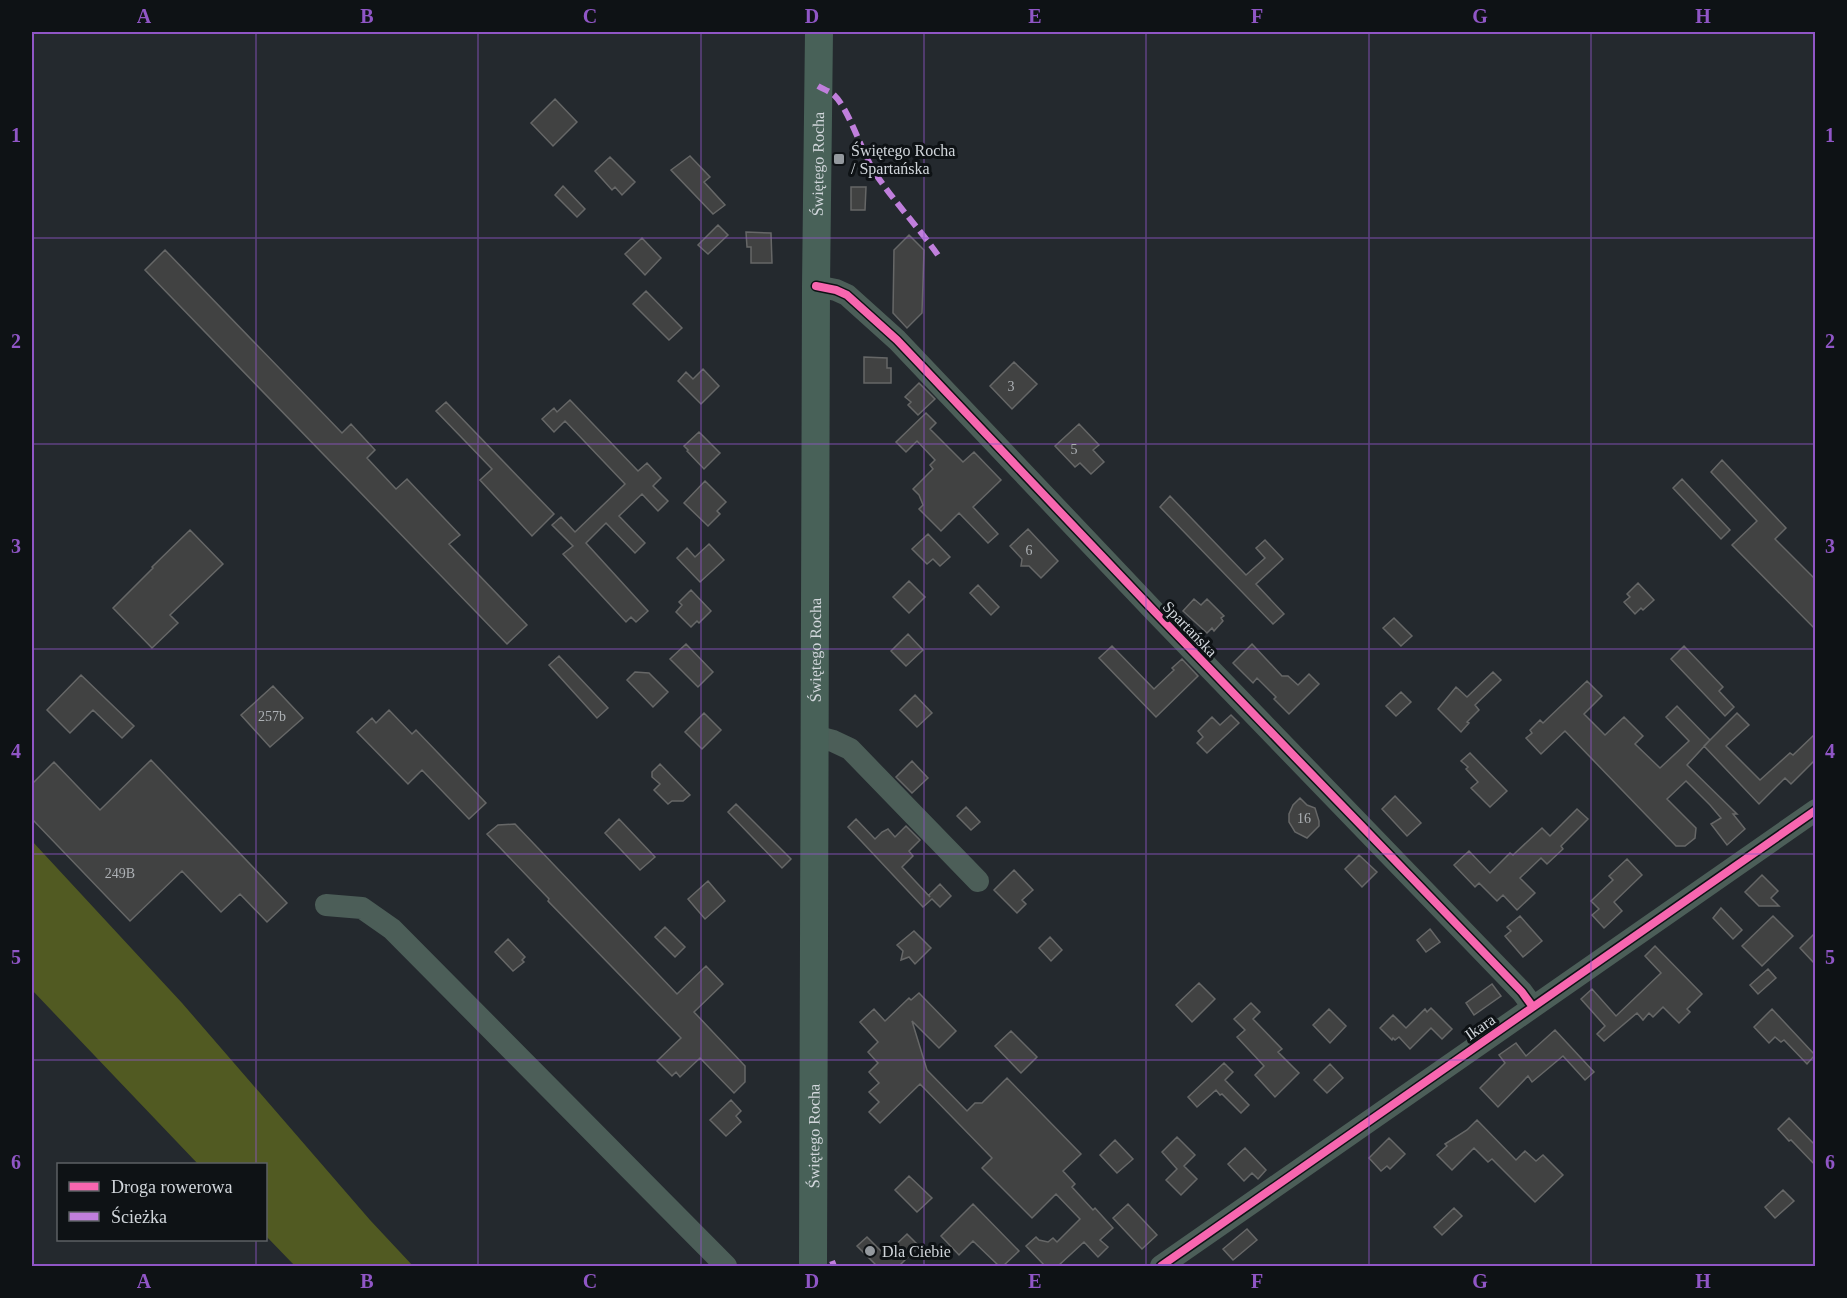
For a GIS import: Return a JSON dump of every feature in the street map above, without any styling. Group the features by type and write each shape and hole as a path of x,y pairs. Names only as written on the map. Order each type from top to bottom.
{"main road":[{"name":"Świętego Rocha","path":"813,1266 819,32"}],"street":[{"name":"Spartańska","path":"816,286 847,295 897,340 1533,1007"},
{"path":"814,736 850,749 978,881"},
{"name":"Ikara","path":"1161,1266 1815,810"},
{"path":"326,905 362,908 392,929 726,1266"}],"green space":[{"path":"32,841 182,1003 370,1220 413,1266 295,1266 267,1237 267,1163 197,1163 32,990"}],"building":[{"path":"555,99 577,122 553,146 531,123"},
{"path":"690,156 710,177 704,182 725,205 713,214 671,170"},
{"path":"610,157 635,182 622,195 615,187 612,190 595,171"},
{"path":"563,186 585,209 577,217 555,195"},
{"path":"851,187 866,187 865,210 851,210"},
{"path":"718,225 728,235 708,254 698,245"},
{"path":"746,232 771,233 772,263 751,263 751,247 747,247"},
{"path":"909,235 924,250 922,313 907,328 893,313 894,250"},
{"path":"642,238 661,258 645,275 625,254"},
{"path":"165,250 342,433 351,424 375,450 367,458 396,489 407,479 460,535 449,544 527,625 507,644 145,270"},
{"path":"646,291 682,328 669,340 633,304"},
{"path":"864,357 887,358 887,368 891,368 891,383 864,383"},
{"path":"1014,362 1037,384 1012,409 990,386"},
{"path":"703,369 719,386 701,404 678,381 686,372 693,379"},
{"path":"919,383 935,399 918,415 908,405 911,402 905,397"},
{"path":"570,400 638,471 647,463 661,478 653,486 668,501 658,511 642,494 619,516 645,543 635,553 606,523 586,543 648,611 636,622 631,617 626,622 563,554 573,546 552,525 561,517 575,532 625,484 565,421 554,432 542,419 554,408 557,412"},
{"path":"446,402 554,514 532,536 480,480 492,469 436,411"},
{"path":"926,413 936,423 930,429 963,462 974,452 1001,480 973,507 998,534 988,543 959,513 941,531 919,509 923,505 919,495 913,489 933,469 930,465 935,460 917,441 906,452 896,442"},
{"path":"1079,424 1099,445 1093,450 1104,462 1091,474 1080,463 1075,467 1055,446"},
{"path":"699,432 720,453 704,469 684,446"},
{"path":"1722,460 1786,528 1775,539 1815,579 1815,629 1732,545 1757,521 1711,472"},
{"path":"1682,479 1730,530 1721,539 1673,488"},
{"path":"705,481 726,502 717,511 720,514 708,526 684,503"},
{"path":"1170,496 1246,575 1265,558 1256,548 1265,540 1283,559 1256,584 1284,614 1273,624 1160,507"},
{"path":"1028,529 1058,561 1041,578 1029,566 1021,566 1022,559 1010,546"},
{"path":"190,530 223,564 170,615 178,623 152,648 113,608"},
{"path":"928,534 950,557 940,566 933,559 927,564 912,549"},
{"path":"709,544 724,560 700,582 677,558 687,548 695,557"},
{"path":"909,581 925,597 909,613 893,597"},
{"path":"1638,583 1654,600 1635,614 1624,602 1630,597 1627,594"},
{"path":"978,585 999,607 991,615 970,593"},
{"path":"691,590 711,611 699,623 697,621 691,627 676,612 682,605 679,602"},
{"path":"1194,599 1201,605 1207,599 1224,616 1221,618 1223,621 1214,631 1212,628 1207,633 1183,611"},
{"path":"1394,618 1412,636 1401,646 1383,628"},
{"path":"908,634 923,650 906,666 891,651"},
{"path":"686,644 713,672 698,687 670,659"},
{"path":"1252,644 1282,676 1288,676 1298,685 1309,674 1319,684 1289,714 1257,678 1253,683 1233,663"},
{"path":"1112,646 1154,689 1182,659 1198,676 1156,717 1099,658"},
{"path":"1684,646 1723,687 1719,691 1734,707 1725,716 1671,659"},
{"path":"559,656 608,708 597,718 549,665"},
{"path":"635,672 649,673 668,692 653,707 627,680"},
{"path":"1493,672 1501,680 1475,705 1479,710 1461,732 1438,709 1456,687 1467,697"},
{"path":"81,675 134,726 122,738 93,710 70,733 47,710"},
{"path":"1587,681 1602,696 1584,714 1605,735 1624,717 1643,736 1635,744 1660,768 1689,741 1666,717 1677,706 1710,740 1687,765 1737,814 1733,814 1745,829 1727,845 1711,824 1721,818 1686,781 1667,799 1696,828 1695,838 1685,846 1676,846 1565,731 1541,754 1526,738 1532,733 1530,730 1540,720 1543,723"},
{"path":"273,686 303,718 270,747 241,715"},
{"path":"1401,692 1411,702 1396,716 1386,706"},
{"path":"915,695 932,713 917,727 900,710"},
{"path":"389,710 412,734 416,730 486,803 469,819 422,770 408,784 357,732 372,718 376,723"},
{"path":"704,713 721,730 702,749 685,732"},
{"path":"1737,713 1749,725 1726,746 1760,780 1790,753 1793,755 1815,734 1815,760 1791,784 1785,778 1759,804 1704,746"},
{"path":"1231,715 1239,723 1207,753 1197,743 1203,737 1198,731 1212,717 1220,725"},
{"path":"1470,753 1507,791 1490,807 1471,788 1478,782 1461,761"},
{"path":"151,760 287,903 267,922 240,894 221,912 182,871 130,921 32,819 32,784 54,762 100,810"},
{"path":"912,761 928,778 912,793 896,777"},
{"path":"660,764 690,795 683,801 672,801 668,804 654,790 660,784 652,777 652,772"},
{"path":"1395,796 1421,823 1407,836 1382,809"},
{"path":"1300,798 1307,805 1315,808 1319,821 1319,826 1307,838 1295,832 1289,822 1289,814 1293,805"},
{"path":"736,804 791,859 782,868 728,812"},
{"path":"966,807 980,822 971,830 957,816"},
{"path":"1577,809 1588,819 1547,864 1541,858 1520,878 1535,893 1517,910 1503,895 1497,901 1479,883 1475,887 1454,865 1469,851 1490,873 1510,853 1513,855 1542,828 1550,836"},
{"path":"619,819 655,857 640,870 605,833"},
{"path":"856,819 875,839 888,829 895,837 906,826 920,840 909,851 913,856 902,867 930,897 929,895 940,884 951,896 940,907 932,899 923,907 848,827"},
{"path":"515,824 677,994 706,966 723,984 694,1012 745,1066 745,1082 734,1093 700,1058 680,1077 676,1072 672,1076 657,1061 681,1038 548,901 549,899 487,834 498,825"},
{"path":"1359,855 1377,872 1362,887 1345,869"},
{"path":"1627,859 1642,875 1614,902 1622,911 1604,928 1592,915 1599,909 1591,901 1613,880 1609,876"},
{"path":"1014,870 1033,890 1022,900 1026,904 1017,913 994,890"},
{"path":"1762,875 1778,891 1771,898 1779,906 1759,906 1745,892"},
{"path":"708,881 725,901 705,919 688,899"},
{"path":"1721,908 1742,930 1733,939 1713,918"},
{"path":"1520,916 1542,941 1523,957 1505,936 1511,931 1507,927"},
{"path":"1773,916 1793,936 1762,966 1742,946"},
{"path":"665,927 685,947 675,957 655,937"},
{"path":"1430,929 1440,942 1426,952 1417,940"},
{"path":"914,931 931,948 915,964 909,957 901,960 903,951 897,945"},
{"path":"1815,933 1815,964 1800,948"},
{"path":"1050,937 1062,950 1051,961 1039,948"},
{"path":"508,939 525,957 522,960 524,962 513,971 495,952"},
{"path":"1655,946 1702,994 1687,1009 1690,1012 1679,1023 1663,1007 1653,1017 1649,1013 1643,1020 1637,1013 1604,1041 1597,1034 1605,1026 1581,999 1592,989 1616,1016 1661,973 1645,956"},
{"path":"1768,969 1776,978 1758,994 1750,985"},
{"path":"1199,983 1215,999 1192,1022 1176,1005"},
{"path":"1492,984 1501,996 1474,1015 1466,1003"},
{"path":"919,993 956,1031 939,1048 912,1021 927,1070 967,1111 975,1103 982,1103 1007,1078 1081,1154 1063,1171 1075,1184 1072,1187 1113,1228 1100,1240 1108,1247 1098,1257 1084,1242 1058,1266 1045,1266 1026,1246 1036,1237 1048,1242 1053,1238 1057,1242 1080,1219 1056,1194 1032,1218 982,1168 992,1158 920,1084 880,1123 869,1112 879,1102 869,1092 879,1083 869,1072 878,1063 868,1052 878,1042 860,1022 874,1009 885,1021 909,998 911,1000"},
{"path":"1251,1003 1260,1012 1253,1019 1282,1049 1278,1052 1299,1073 1275,1097 1255,1075 1264,1066 1237,1037 1245,1030 1234,1019"},
{"path":"1431,1008 1452,1029 1442,1039 1431,1028 1410,1049 1399,1037 1392,1040 1380,1028 1393,1015 1406,1028 1425,1009 1427,1012"},
{"path":"1329,1009 1346,1026 1330,1043 1313,1025"},
{"path":"1772,1009 1815,1055 1807,1064 1784,1040 1781,1042 1775,1037 1769,1043 1754,1027"},
{"path":"1555,1030 1594,1072 1585,1080 1563,1056 1532,1082 1528,1076 1498,1107 1480,1088 1505,1063 1499,1055 1516,1043 1526,1056"},
{"path":"1011,1031 1037,1057 1021,1073 995,1046"},
{"path":"1224,1063 1233,1072 1225,1080 1249,1105 1241,1113 1216,1090 1197,1107 1188,1097"},
{"path":"1330,1064 1343,1078 1327,1093 1314,1080"},
{"path":"731,1100 741,1111 736,1116 741,1122 726,1136 710,1120"},
{"path":"1789,1118 1815,1145 1815,1165 1778,1129"},
{"path":"1477,1120 1516,1160 1525,1151 1536,1161 1543,1155 1563,1175 1535,1202 1492,1159 1488,1162 1474,1148 1452,1170 1437,1155 1447,1146 1445,1144 1467,1130"},
{"path":"1177,1137 1195,1155 1184,1166 1197,1179 1181,1195 1166,1180 1177,1169 1162,1152"},
{"path":"1389,1138 1405,1154 1390,1169 1387,1166 1381,1171 1369,1158"},
{"path":"1115,1140 1133,1159 1117,1173 1100,1155"},
{"path":"1245,1148 1266,1170 1258,1179 1252,1173 1244,1181 1228,1164"},
{"path":"909,1176 932,1198 917,1212 895,1190"},
{"path":"1783,1190 1794,1201 1775,1218 1765,1207"},
{"path":"973,1204 1019,1251 1003,1266 999,1266 973,1241 959,1255 941,1236"},
{"path":"1128,1204 1157,1235 1142,1249 1113,1218"},
{"path":"1454,1208 1462,1216 1442,1235 1434,1227"},
{"path":"1247,1229 1257,1240 1233,1260 1223,1249"},
{"path":"907,1234 919,1246 899,1266 874,1266 876,1265 857,1246 867,1237 885,1255"}],"marked path":[{"path":"818,86 840,102 875,173 940,258"},
{"path":"832,1261 834,1266"}],"cycle path":[{"path":"816,286 847,295 897,340 1154,611 1522,992 1533,1007"},
{"path":"1161,1266 1816,810"}],"place":[{"name":"Świętego Rocha / Spartańska","path":"839,159"},
{"name":"Dla Ciebie","path":"870,1251"}]}
